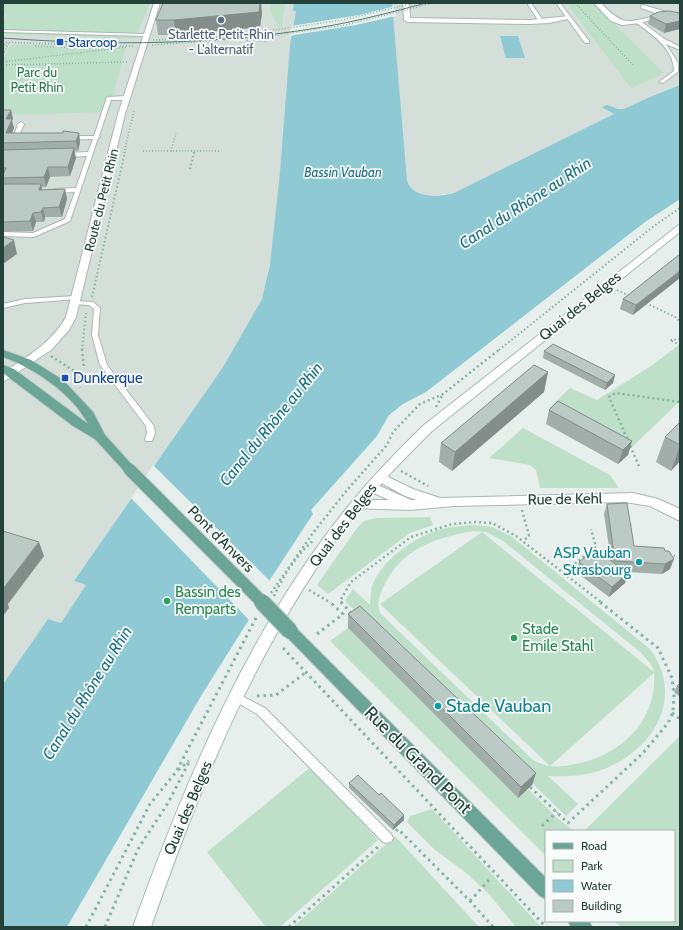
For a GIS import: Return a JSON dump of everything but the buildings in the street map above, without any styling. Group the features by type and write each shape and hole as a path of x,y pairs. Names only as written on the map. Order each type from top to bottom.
{"main road":[{"path":"3,353 27,362 59,383 89,416 100,437"},
{"path":"5,373 77,423 100,437"},
{"name":"Pont d'Anvers","path":"100,437 129,469 290,631"},
{"name":"Rue du Grand Pont","path":"290,631 545,889"}],"street":[{"name":"Route du Petit Rhin","path":"5,373 27,362 55,340 73,315 75,300 141,46 157,3"},
{"path":"406,3 407,20 542,22 569,18"},
{"path":"597,3 617,21 637,21 668,15"},
{"path":"643,7 680,18"},
{"name":"Quai des Belges","path":"142,927 187,806 236,697 270,631 299,585 356,505 390,464 428,428 680,227"},
{"name":"Rue de Kehl","path":"380,477 422,497 454,501"},
{"name":"Rue de Kehl","path":"371,487 410,505"},
{"name":"Rue de Kehl","path":"356,505 410,505 454,501 636,498 678,510"}],"lane":[{"path":"529,3 542,22"},
{"path":"558,3 587,42"},
{"path":"637,21 661,39 680,49"},
{"path":"3,31 145,35"},
{"path":"661,39 676,63 676,72 661,82"},
{"path":"3,234 34,236 68,220 110,98 127,98"},
{"path":"21,124 16,138 30,138"},
{"path":"60,138 97,137"},
{"path":"59,155 91,154"},
{"path":"48,191 78,190"},
{"path":"3,306 25,302 75,300 91,303 97,308 96,335 104,365 150,426 151,433 149,439"},
{"path":"236,697 260,711 387,838"}],"path":[{"path":"153,40 200,38 261,32 342,20 414,3"},
{"path":"3,63 141,46 263,37 345,25 432,3"},
{"path":"575,3 633,65"},
{"path":"244,39 248,41 268,41"},
{"path":"3,41 141,46"},
{"path":"3,41 9,43 67,48 125,48"},
{"path":"3,48 6,42"},
{"path":"9,43 76,46 141,46 164,44"},
{"path":"3,55 9,43"},
{"path":"3,63 127,62"},
{"name":"Route du Petit Rhin","path":"84,368 82,348 86,311 91,303 93,286 136,104"},
{"path":"171,151 176,133"},
{"path":"143,151 220,151"},
{"path":"190,169 194,151"},
{"name":"Quai des Belges","path":"443,394 654,226 680,208"},
{"path":"606,285 634,298"},
{"path":"641,301 677,318 680,323 680,331"},
{"path":"680,339 670,340 680,345"},
{"path":"639,466 609,397 616,393 680,402"},
{"path":"520,500 529,536 523,541"},
{"path":"354,615 340,601 352,582 411,537 432,529 452,524 476,522 492,523 523,541 658,648 668,664 673,686 672,713 666,725 651,744 568,823 530,787"},
{"path":"630,524 633,546"},
{"path":"563,573 596,548 591,529"},
{"path":"662,555 675,556"},
{"path":"299,585 327,600 343,614 317,634"},
{"name":"Rue du Grand Pont","path":"283,648 305,673 446,818 546,927"},
{"path":"276,695 305,673"},
{"path":"176,772 217,691"},
{"path":"672,713 680,719"},
{"path":"86,927 150,804 176,772 190,760"},
{"path":"542,826 557,812"},
{"path":"289,927 398,829 470,901 493,927"},
{"path":"470,901 489,880"}],"shaded area":[{"path":"3,3 680,3 680,85 650,97 454,193 429,196 262,299 223,367 74,581 86,585 61,623 48,619 3,684"}],"green space":[{"name":"Parc du Petit Rhin","path":"3,3 150,3 135,39 3,34 3,20 7,15 3,14"},
{"path":"271,3 285,3 282,26 278,26 270,11"},
{"path":"566,3 594,3 664,73 631,88"},
{"path":"261,33 263,36 154,43 155,40 208,38"},
{"name":"Parc du Petit Rhin","path":"15,44 67,47 126,47 109,112 3,115 3,59 9,47"},
{"path":"680,344 680,401 628,451 548,409 570,388 597,400 651,366"},
{"path":"523,428 610,475 619,488 540,488 536,470 530,465 489,458"},
{"path":"430,517 433,525 410,533 328,594 317,585 357,528 364,521 376,518"},
{"name":"Stade Emile Stahl","path":"475,525 492,527 511,536 650,649 660,666 664,683 665,700 653,731 642,745 628,757 596,772 572,776 548,776 578,804 566,816 345,601 353,589 370,605 371,589 384,566 400,551 419,538 438,530","holes":["474,531 486,532 503,541 640,652 651,664 654,672 482,532 380,604 550,766 533,760 379,611 379,598 390,574 409,554 421,547 446,537","654,673 650,705 634,732 623,743 596,758 580,763 550,766"]},
{"path":"348,628 518,798 528,789 557,818 573,830 545,830 545,855 330,641"},
{"path":"680,736 680,927 621,927 615,922 675,922 675,830 585,830"},
{"path":"312,766 378,840 280,927 266,927 207,852"},
{"path":"432,809 541,927 516,927 488,893 465,872 435,850 407,822 410,816"},
{"path":"395,836 479,927 293,927"}],"water":[{"path":"294,3 392,3 407,181 410,187 415,191 421,194 434,196 454,193 614,114 602,107 607,105 618,109 624,109 680,85 680,199 645,222 426,392 403,404 389,415 377,436 311,510 313,514 271,578 250,618 201,696 67,927 3,927 3,684 48,619 61,623 86,585 74,581 223,367 262,299 270,265 280,172 290,45 296,11 293,11"},
{"path":"500,36 518,36 525,58 506,58"}],"pier":[{"path":"395,6 396,16 356,25 289,36 291,26 359,15"},
{"path":"153,465 271,582 250,621 131,498"}],"tram line":[{"path":"3,38 43,41 123,43 243,37 336,25 426,3"}],"place":[{"name":"Starlette Petit-Rhin - L'alternatif","path":"221,20"},
{"name":"Starcoop","path":"60,42"},
{"name":"Dunkerque","path":"65,378"},
{"name":"ASP Vauban Strasbourg","path":"639,562"},
{"name":"Bassin des Remparts","path":"167,601"},
{"name":"Stade Emile Stahl","path":"514,638"},
{"name":"Stade Vauban","path":"438,706"}],"water label":[{"name":"Bassin Vauban","path":"343,172"},
{"name":"Canal du Rhône au Rhin","path":"525,203"},
{"name":"Canal du Rhône au Rhin","path":"271,424"},
{"name":"Canal du Rhône au Rhin","path":"87,693"}]}
